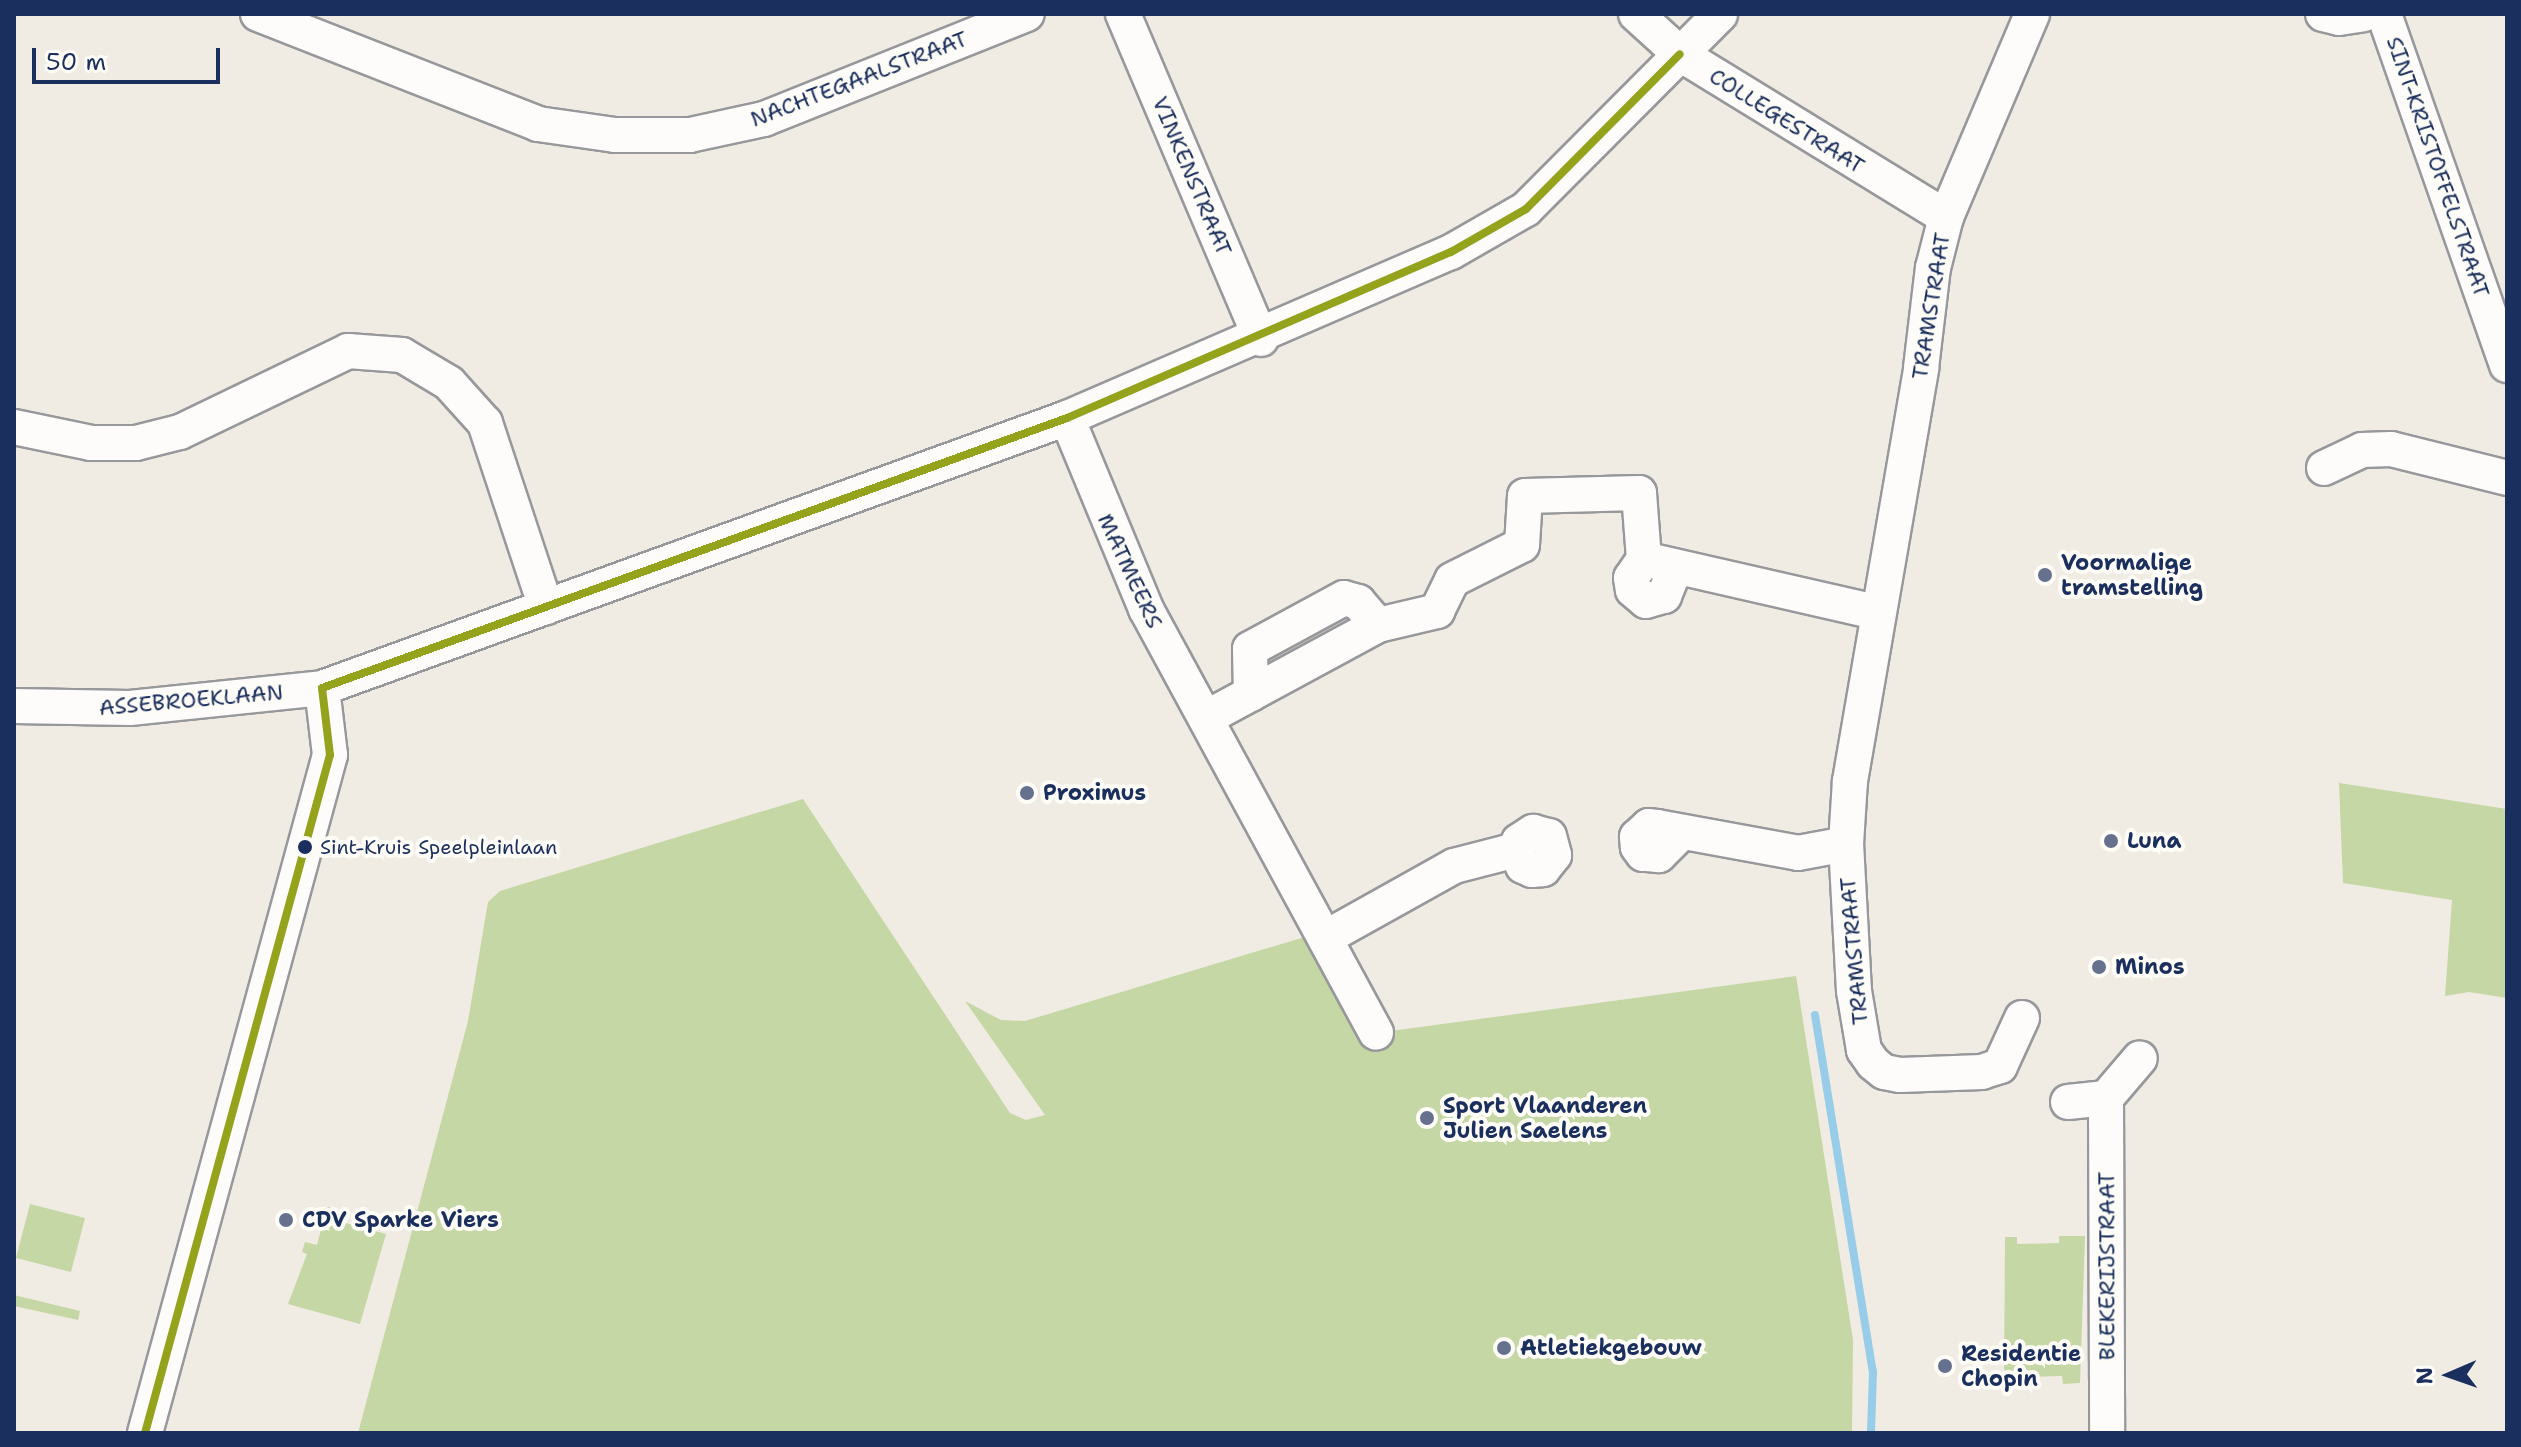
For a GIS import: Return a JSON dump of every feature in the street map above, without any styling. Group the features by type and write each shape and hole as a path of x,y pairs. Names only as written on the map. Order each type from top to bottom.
{"street":[{"name":"NACHTEGAALSTRAAT","path":"258,14 538,124 615,135 690,135 764,119 1027,14"},
{"name":"VINKENSTRAAT","path":"1123,14 1261,339"},
{"name":"COLLEGESTRAAT","path":"1636,14 1680,54 1946,217"},
{"name":"ASSEBROEKLAAN","path":"14,706 130,708 322,688 1067,418 1261,339 1451,252 1526,209 1720,14"},
{"name":"TRAMSTRAAT","path":"2022,1018 2000,1066 1982,1072 1900,1075 1884,1072 1873,1063 1859,1029 1849,948 1846,844 1876,612 1921,368 1933,268 1946,217 2032,14"},
{"name":"SINT-KRISTOFFELSTRAAT","path":"2323,14 2339,18 2364,14"},
{"name":"SINT-KRISTOFFELSTRAAT","path":"2384,14 2507,365"},
{"path":"14,427 91,443 136,443 180,432 348,351 402,355 449,383 485,423 546,607"},
{"name":"MATMEERS","path":"1067,418 1133,581 1376,1033"},
{"path":"2324,468 2362,450 2391,449 2507,478"},
{"path":"1206,718 1378,625 1437,611 1452,580 1516,551 1526,536 1525,496 1639,493 1659,564 1876,612"},
{"path":"145,1433 330,755 322,688"},
{"name":"TRAMSTRAAT","path":"1682,832 1798,853 1846,844"},
{"path":"1325,938 1454,866 1516,850"},
{"path":"2068,1102 2106,1098 2140,1058"},
{"name":"BLEKERIJSTRAAT","path":"2106,1098 2107,1433"}],"green space":[{"path":"2339,783 2507,809 2507,998 2469,992 2445,996 2452,900 2343,883"},
{"name":"Sport Vlaanderen Julien Saelens","path":"803,799 1010,1113 1026,1120 1045,1115 965,1001 1001,1020 1025,1021 1308,936 1376,1033 1796,976 1853,1340 1852,1433 358,1433 468,1021 488,902 500,891"},
{"path":"30,1204 85,1218 71,1272 16,1258"},
{"path":"327,1207 333,1208 331,1219 386,1234 360,1324 288,1304 307,1254 302,1252 305,1242 317,1245"},
{"path":"2059,1236 2085,1236 2080,1383 2063,1384 2062,1376 2021,1377 2021,1384 2004,1385 2005,1237 2017,1237 2017,1244 2059,1243"},
{"path":"14,1295 80,1311 78,1320 14,1306"}],"waterway":[{"path":"1815,1015 1873,1372 1871,1433"}],"transit line":[{"path":"322,688 1067,418 1451,252 1526,209 1680,54"},
{"path":"145,1433 330,755 322,688"}],"place":[{"name":"Voormalige tramstelling","path":"2045,575"},
{"name":"Proximus","path":"1027,793"},
{"name":"Luna","path":"2111,841"},
{"name":"Sint-Kruis Speelpleinlaan","path":"305,847"},
{"name":"Minos","path":"2099,967"},
{"name":"Sport Vlaanderen Julien Saelens","path":"1427,1118"},
{"name":"CDV Sparke Viers","path":"286,1220"},
{"name":"Atletiekgebouw","path":"1504,1348"},
{"name":"Residentie Chopin","path":"1945,1366"}]}
